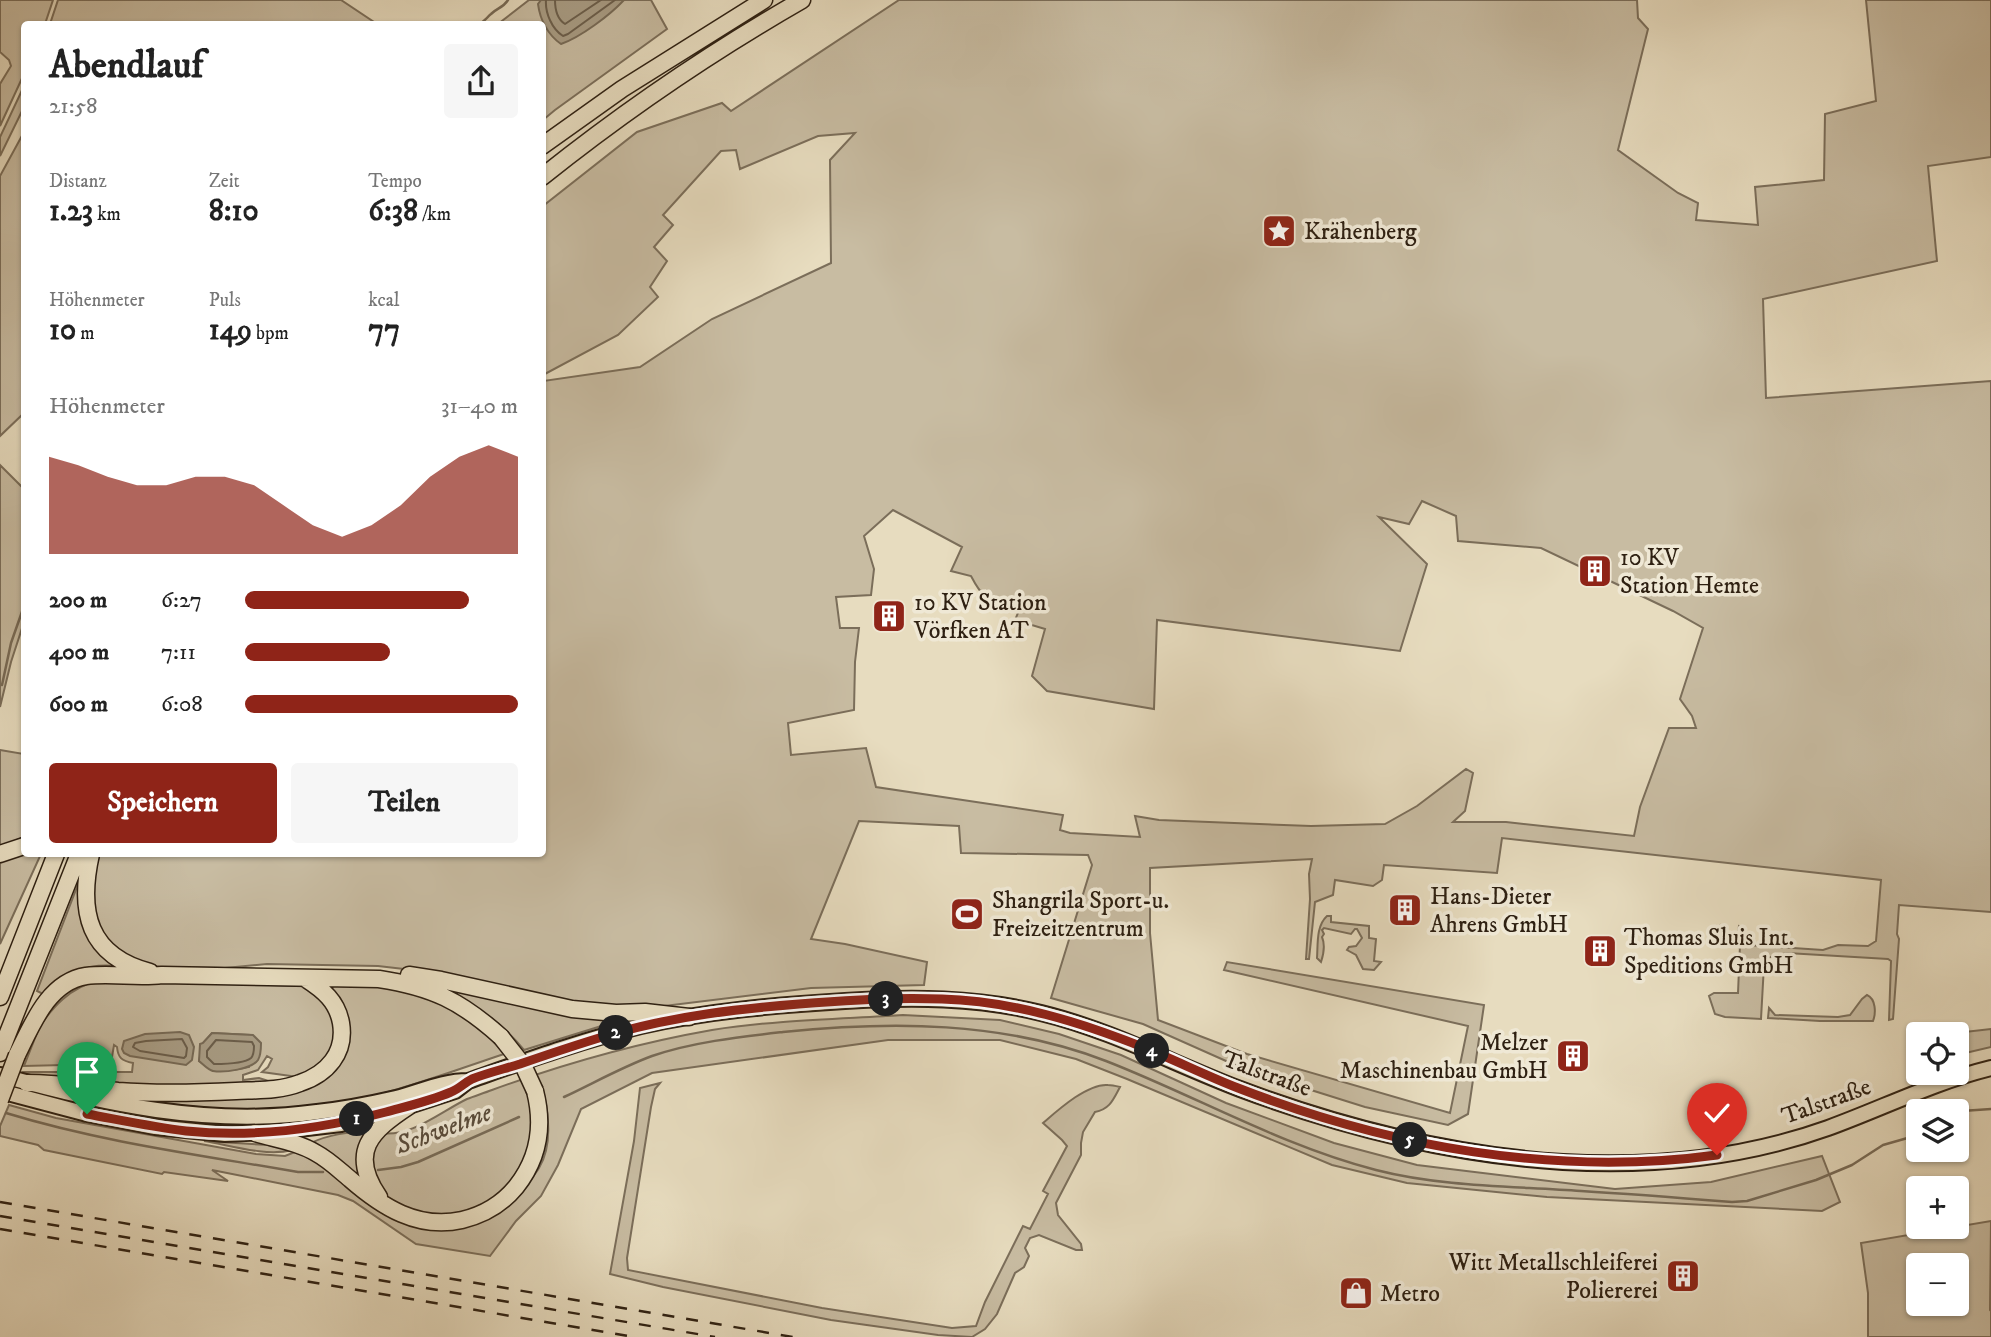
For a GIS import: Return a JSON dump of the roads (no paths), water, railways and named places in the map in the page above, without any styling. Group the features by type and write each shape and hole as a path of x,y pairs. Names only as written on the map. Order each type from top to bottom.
{"highway":[{"path":"546,143 622,89 764,0"},
{"path":"546,174 661,90 802,0"},
{"path":"0,854 21,847"},
{"path":"0,998 55,857"},
{"path":"0,1051 78,857"},
{"path":"91,857 87,879 88,910 91,926 98,940 112,956 125,964 162,975"},
{"path":"379,979 402,974 572,1009 689,1017"},
{"path":"0,1100 34,1020 47,1000 65,984 85,976 162,975 379,979 433,991 469,1011 501,1037 523,1065 539,1107 539,1140 534,1155 511,1194 472,1217 437,1222 403,1215 384,1205 315,1152 255,1133"},
{"path":"27,1083 120,1091 187,1093 279,1088 302,1083 327,1069 342,1042 340,1017 333,1001 322,989 304,978"},
{"path":"384,1205 367,1177 365,1157 369,1141 383,1123 409,1106"}],"main road":[{"name":"Talstraße","path":"468,1081 593,1039 689,1017 761,1007 869,1000 945,999 992,1003 1042,1013 1095,1029 1275,1102 1390,1135 1479,1153 1564,1162 1611,1163 1659,1162 1717,1155 1771,1144 1827,1128 1933,1085 1991,1068"},
{"path":"0,1075 89,1099 140,1108 199,1115 253,1117 345,1108 398,1098 451,1081 468,1081"},
{"path":"0,1091 87,1114 155,1127 225,1134 282,1132 341,1124 455,1091 468,1081"}],"water":[{"path":"541,0 624,0 595,25 561,44 549,32 538,4"},
{"path":"180,1032 189,1035 194,1047 192,1060 186,1065 130,1056 122,1049 124,1041 145,1034"},
{"path":"212,1033 253,1035 261,1043 258,1060 237,1070 209,1069 199,1061 200,1044"}],"waterway":[{"path":"484,21 508,0"},
{"path":"2,685 11,643 21,615"},
{"name":"Schwelme","path":"564,1097 641,1060 700,1044 824,1028 946,1027 987,1031 1067,1048 1140,1075 1307,1148 1376,1170 1426,1180 1747,1201 1816,1180 1852,1165 1883,1145 1906,1138"},
{"name":"Schwelme","path":"1969,1111 1991,1109"},
{"name":"Schwelme","path":"6,1113 151,1147 298,1172 323,1172"},
{"name":"Schwelme","path":"378,1170 418,1162 519,1117"}],"railway":[{"path":"0,1202 793,1337"},
{"path":"0,1216 715,1337"},
{"path":"0,1229 634,1337"}],"place":[{"name":"Krähenberg","path":"1279,231"},
{"name":"10 KV Station Hemte","path":"1595,571"},
{"name":"10 KV Station Vörfken AT","path":"889,616"},
{"name":"Hans-Dieter Ahrens GmbH","path":"1405,910"},
{"name":"Shangrila Sport-u. Freizeitzentrum","path":"967,914"},
{"name":"Thomas Sluis Int. Speditions GmbH","path":"1600,951"},
{"name":"Melzer Maschinenbau GmbH","path":"1573,1056"},
{"name":"Witt Metallschleiferei Poliererei","path":"1683,1276"},
{"name":"Metro","path":"1356,1293"}]}
